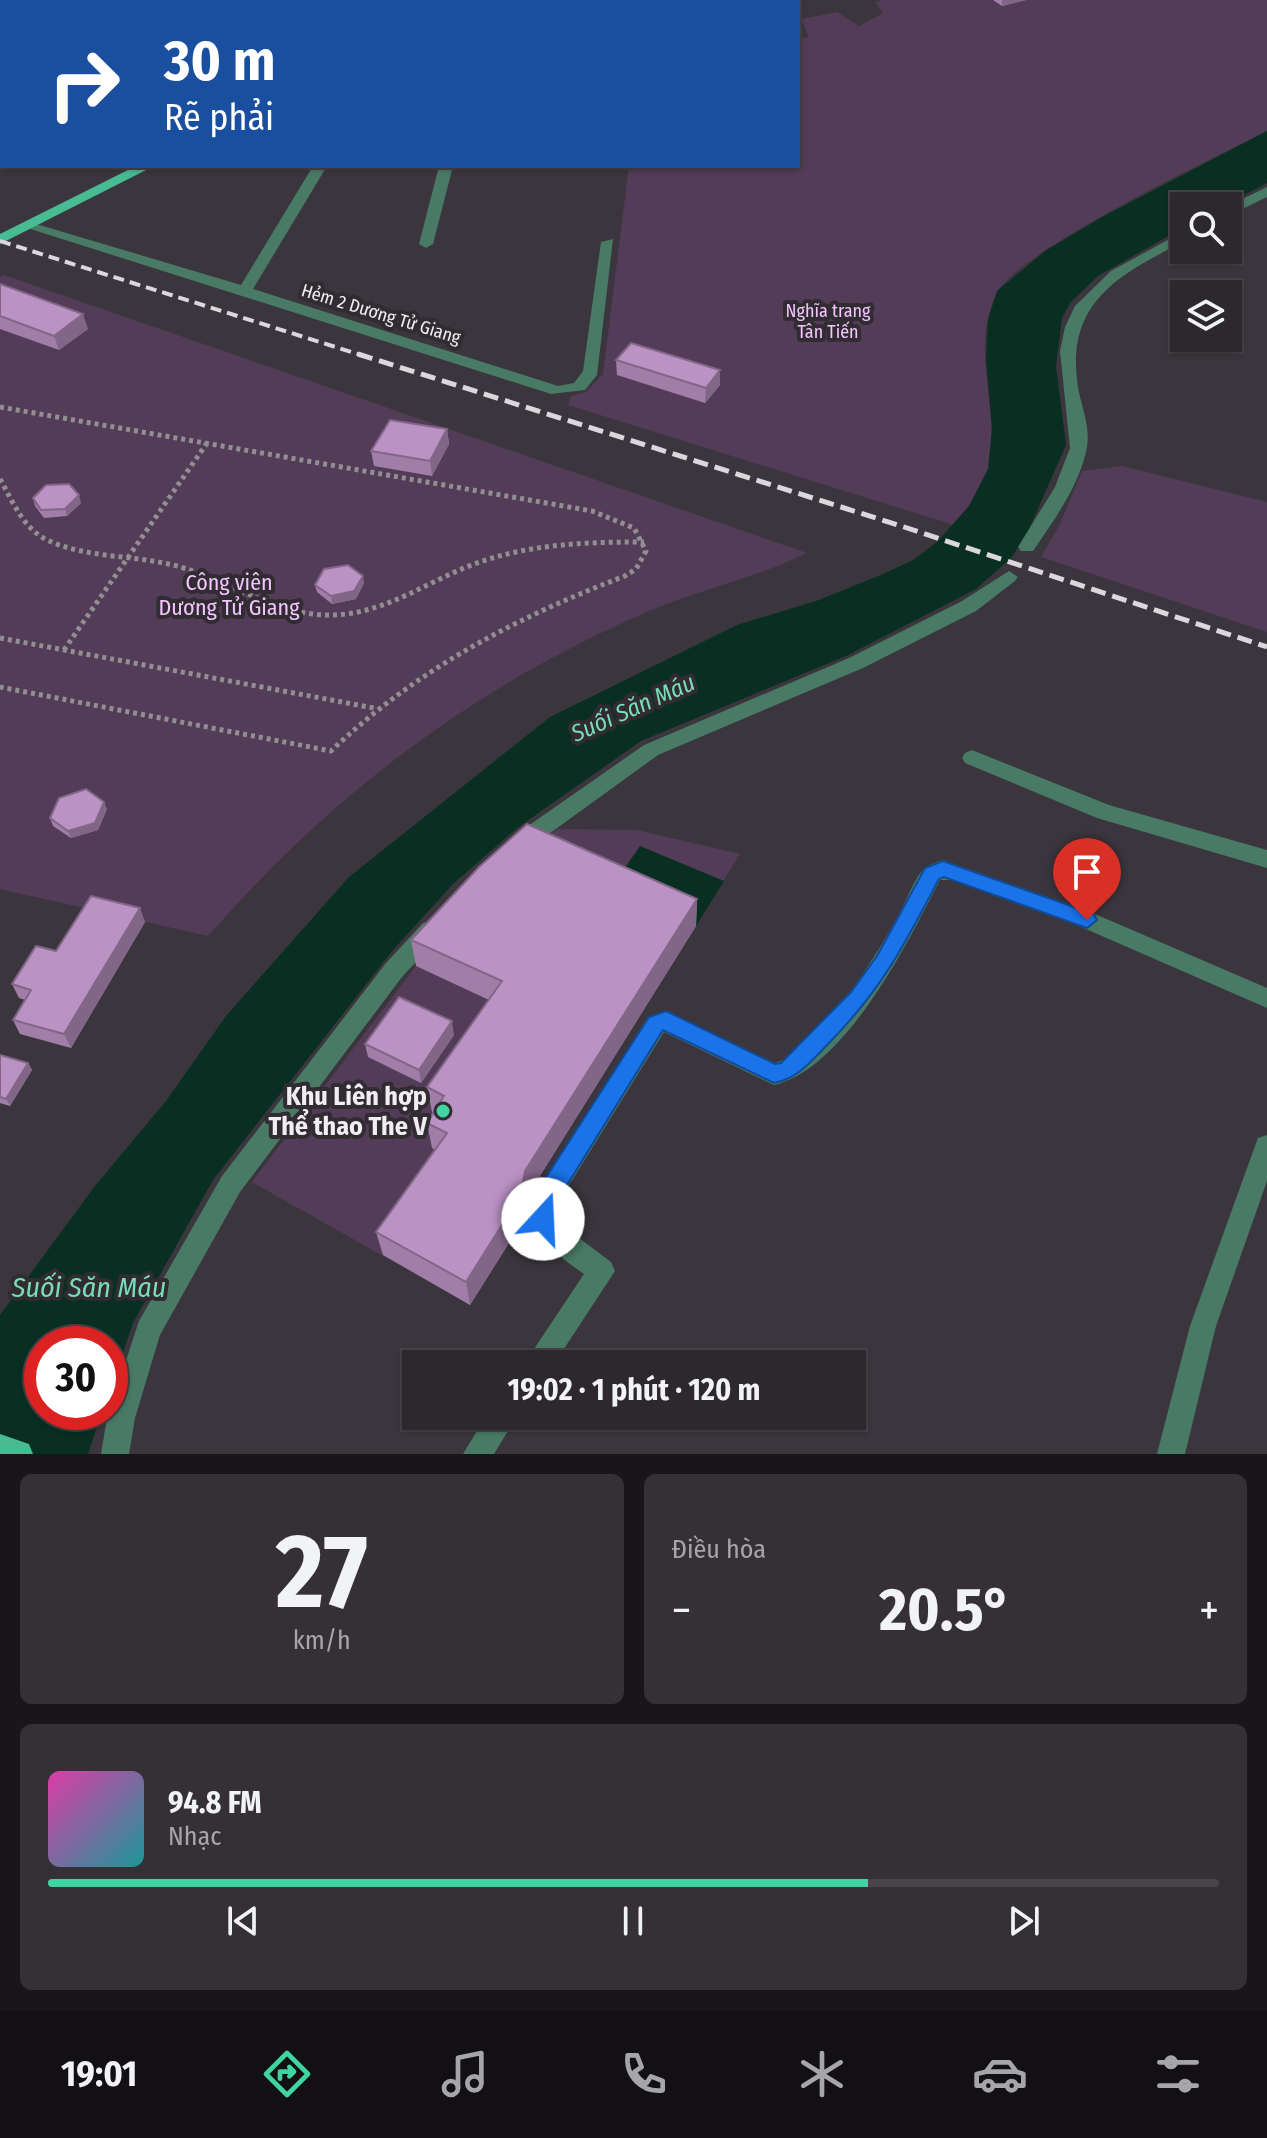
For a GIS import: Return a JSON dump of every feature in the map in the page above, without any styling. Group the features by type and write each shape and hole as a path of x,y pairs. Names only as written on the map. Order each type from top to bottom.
{"main road":[{"path":"0,240 143,168"},
{"path":"0,1448 19,1454"}],"street":[{"path":"244,292 319,168"},
{"path":"426,244 445,168"},
{"path":"1242,204 1267,191"},
{"name":"Hẻm 2 Dương Tử Giang","path":"28,226 557,391 579,387 591,372 608,242"},
{"path":"1027,547 1058,494 1078,448 1068,360 1073,320 1080,306 1108,279 1170,243"},
{"path":"505,856 528,835 651,750 856,663 969,606 1009,577"},
{"path":"972,758 1104,812 1267,859"},
{"path":"548,1350 602,1271 554,1236 543,1219 545,1201 656,1024 666,1021 774,1074 787,1071 859,998 885,962 932,874 943,869 957,872 1072,914 1267,998"},
{"path":"115,1454 121,1418 148,1330 231,1184 394,970 448,911"},
{"path":"1171,1454 1203,1326 1267,1146"},
{"path":"477,1454 493,1430"}],"path":[{"path":"0,407 592,511 633,527 645,542 642,561 625,576 525,618 461,652 375,708 331,751 0,687"},
{"path":"64,650 207,443"},
{"path":"0,479 17,514 34,533 64,546 129,555 199,573 293,613 330,618 390,605 494,557 559,545 645,542"},
{"path":"0,638 375,708"}],"green space":[{"name":"Nghĩa trang Tân Tiến","path":"1267,0 1267,131 1079,230 1041,253 1013,275 997,293 985,335 991,425 988,468 978,491 954,525 568,405 571,396 586,392 603,374 629,168 800,168 800,39 809,37 801,19 837,12 859,26 883,13 875,2"},
{"name":"Công viên Dương Tử Giang","path":"4,275 807,553 642,614 518,677 461,712 407,750 304,836 208,936 0,889 0,277"},
{"path":"1122,466 1267,502 1267,632 1041,557 1060,524 1082,471"},
{"name":"Khu Liên hợp Thể thao The V","path":"557,829 637,830 740,854 528,1195 524,1219 470,1305 252,1182 441,937"}],"water":[{"name":"Suối Săn Máu","path":"1267,131 1267,183 1242,196 1242,192 1170,192 1170,235 1098,276 1070,303 1062,318 1056,366 1066,445 1029,529 1012,557 976,589 846,656 641,741 517,828 453,884 393,950 213,1180 133,1323 128,1338 128,1326 24,1326 24,1430 96,1430 88,1454 0,1454 0,1315 95,1186 166,1101 226,1016 349,877 550,717 737,625 819,600 883,574 913,560 937,542 969,506 988,469 992,429 986,358 988,320 997,291 1045,251 1104,216"},
{"path":"640,846 724,881 696,926 611,888"}],"building":[{"path":"0,284 83,314 54,336 0,316"},
{"path":"631,343 720,370 706,388 616,360"},
{"path":"390,420 447,429 430,461 371,451"},
{"path":"69,484 79,495 65,509 41,510 33,498 46,485"},
{"path":"348,565 363,576 354,591 331,596 315,585 324,569"},
{"path":"86,789 104,802 95,823 68,831 50,818 59,798"},
{"path":"527,824 697,899 525,1171 521,1195 466,1282 376,1232 447,1133 427,1123 444,1096 427,1087 502,981 411,940 479,867"},
{"path":"91,896 140,908 64,1034 13,1020 31,990 12,984 36,946 56,951"},
{"path":"399,997 452,1021 419,1070 365,1044"},
{"path":"0,1055 28,1063 6,1099 0,1097"}],"railway":[{"path":"0,241 364,356"},
{"path":"358,354 898,525 1267,647"}],"place":[{"name":"Khu Liên hợp Thể thao The V","path":"443,1111"}],"route":[{"path":"543,1219 545,1201 656,1024 666,1021 774,1074 787,1071 799,1063 859,998 885,962 932,874 943,869 1087,920"}]}
